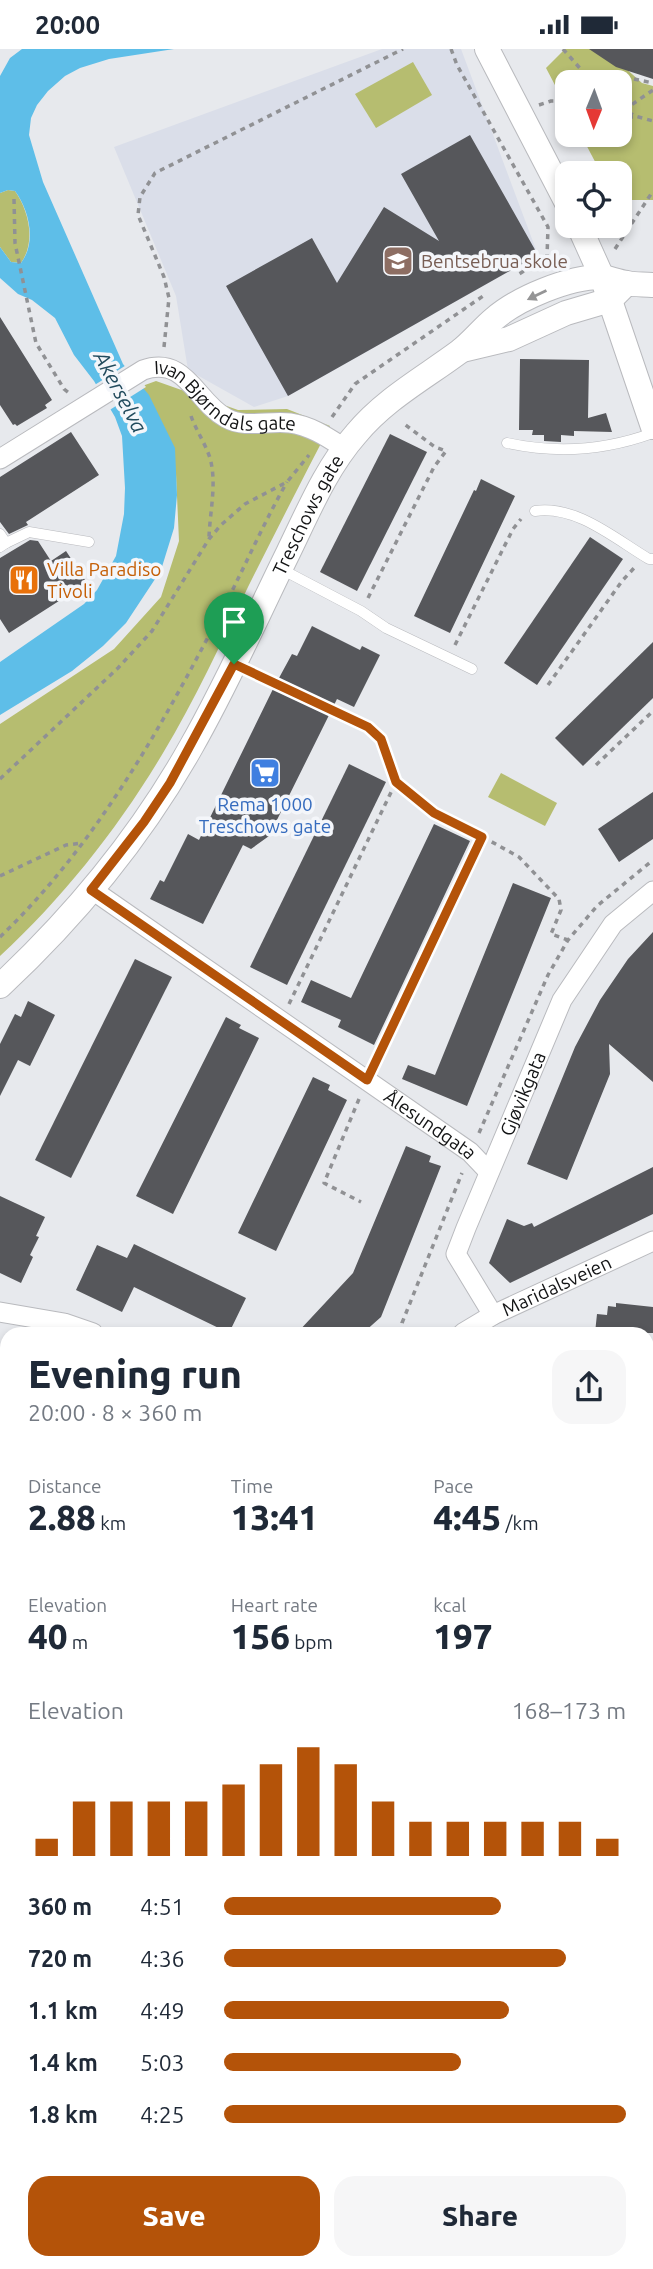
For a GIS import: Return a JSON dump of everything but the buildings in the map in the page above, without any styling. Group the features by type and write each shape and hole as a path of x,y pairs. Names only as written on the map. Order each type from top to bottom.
{"street":[{"path":"488,49 555,180"},
{"path":"586,238 613,287 653,427"},
{"path":"613,287 653,285"},
{"name":"Treschows gate","path":"0,986 34,954 91,890 144,822 170,783 234,664 313,501 344,448 373,415 393,398 461,350 509,338 566,313 613,287"},
{"name":"Ivan Bjørndals gate","path":"0,459 138,373 160,366 184,377 225,418 241,423 279,422 301,425 344,448"},
{"name":"Ålesundgata","path":"91,890 471,1152 489,1172"},
{"name":"Gjøvikgata","path":"493,1315 457,1254 562,1000 612,924 653,891"},
{"name":"Maridalsveien","path":"473,1327 493,1315 653,1241"},
{"path":"0,1312 76,1327"}],"lane":[{"path":"507,443 573,450 616,445 653,433"},
{"path":"535,510 549,509 579,517 651,559"},
{"path":"2,542 29,532 89,542"},
{"path":"280,569 361,611 386,628 472,669"}],"path":[{"path":"160,366 168,324 169,298 164,277 138,215 140,197 155,173 403,49"},
{"path":"452,49 457,65 548,227 547,257 513,278"},
{"path":"563,49 581,70"},
{"path":"634,79 653,83"},
{"path":"632,103 653,90"},
{"path":"546,103 555,102"},
{"path":"632,115 653,121"},
{"path":"615,249 653,191"},
{"path":"14,199 15,243 40,352 64,389 90,402"},
{"path":"331,418 355,384 490,291"},
{"path":"187,407 210,458 213,490 209,539"},
{"path":"361,611 424,486 446,451 435,447 403,423"},
{"path":"0,937 83,843 125,785 159,729 287,482 309,455"},
{"path":"1,777 118,667 152,631 209,539 244,504 287,482"},
{"path":"449,658 513,529 523,517 535,510"},
{"path":"548,685 622,581 632,569 651,559"},
{"path":"234,664 368,727 381,739 396,782 434,813 519,857 559,899 561,910 551,934 568,940"},
{"path":"596,765 653,711"},
{"path":"282,1020 396,782"},
{"path":"362,1202 324,1183 367,1080 482,837"},
{"path":"0,876 66,845 83,843"}],"shaded area":[{"path":"382,49 461,49 538,255 288,396 254,407 188,370 176,296 114,147"}],"green space":[{"path":"565,49 604,49 627,70 555,70 555,85 546,68"},
{"path":"413,62 432,95 376,128 355,94"},
{"path":"632,74 642,83 653,86 653,200 632,200 632,161 595,161 587,147 632,147"},
{"path":"15,191 20,199 29,227 26,255 21,263 11,262 0,247 0,193"},
{"path":"156,381 238,410 287,409 330,426 197,692 146,781 89,861 46,910 0,956 0,724 114,649 161,597 179,541 176,474 134,389"},
{"path":"501,773 557,803 545,826 488,797"}],"water":[{"name":"Akerselva","path":"22,49 174,49 109,59 65,76 37,105 31,118 29,135 43,182 123,364 149,395 175,448 177,495 174,528 161,570 126,623 72,671 0,715 0,662 84,604 97,590 116,556 124,514 125,488 122,436 115,417 94,381 74,355 55,318 32,300 18,294 0,278 0,247 11,262 21,263 29,246 30,236 24,207 15,191 0,193 0,76 10,58"}],"pier":[{"path":"128,364 146,387 108,411 93,386"}],"place":[{"name":"Bentsebrua skole","path":"398,261"},
{"name":"Villa Paradiso Tivoli","path":"24,580"},
{"name":"Rema 1000 Treschows gate","path":"265,773"}],"route":[{"path":"234,664 368,727 381,739 396,782 434,813 482,837 367,1080 91,890 144,822 170,783 209,715 234,664"}]}
